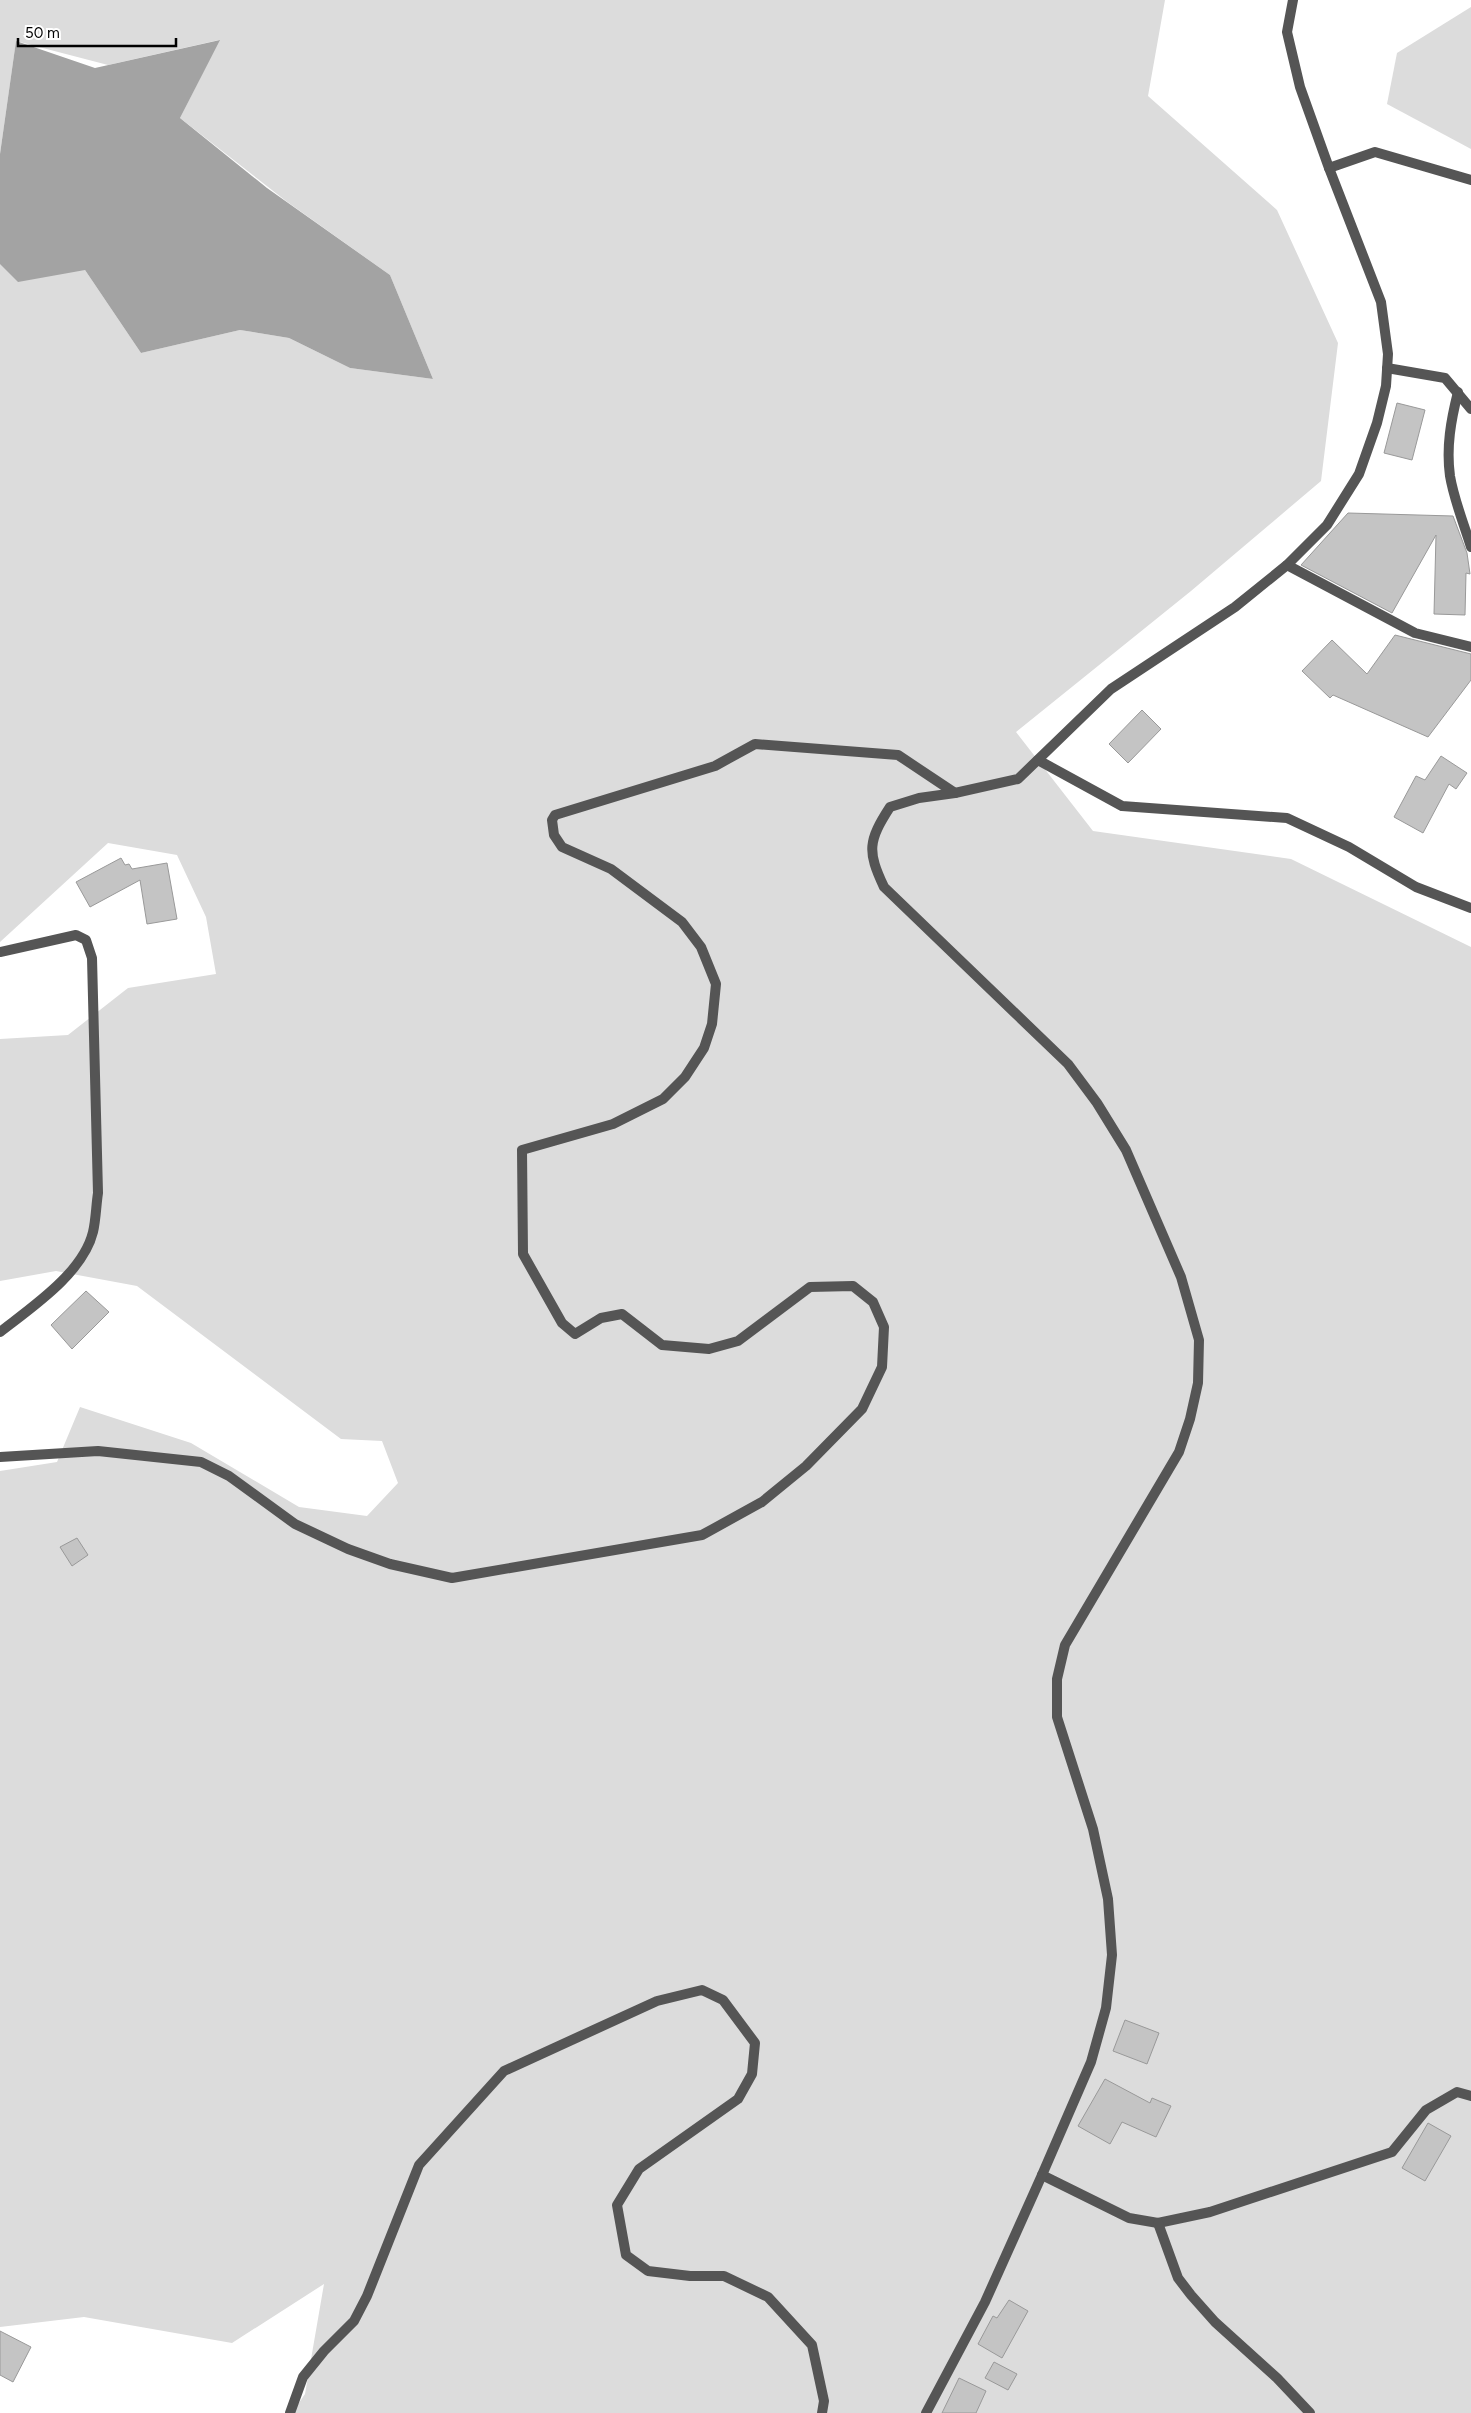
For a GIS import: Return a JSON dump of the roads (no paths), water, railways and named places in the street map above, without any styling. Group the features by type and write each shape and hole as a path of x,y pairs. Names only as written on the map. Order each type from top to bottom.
{"street":[{"path":"926,2413 985,2302 1042,2175 1091,2062 1106,2008 1112,1955 1108,1899 1093,1829 1056,1717 1057,1679 1065,1646 1179,1452 1190,1419 1198,1383 1199,1340 1181,1277 1126,1150 1097,1103 1068,1064 884,887 873,864 873,833 890,807 920,798 955,793 1018,779 1111,689 1235,607 1287,565 1327,525 1359,474 1377,423 1386,386 1388,354 1381,302 1300,87 1287,32 1292,0"},
{"path":"1329,168 1375,152 1471,180"},
{"path":"1387,368 1445,378 1471,409"},
{"path":"1458,392 1450,422 1450,477 1471,547"},
{"path":"1287,565 1415,633 1471,647"},
{"path":"0,1456 98,1451 201,1462 229,1476 295,1524 390,1564 452,1578 702,1535 762,1502 806,1466 862,1409 882,1367 884,1327 873,1302 853,1286 810,1287 738,1341 709,1349 662,1345 622,1314 601,1318 575,1334 562,1324 523,1254 522,1150 614,1124 663,1100 685,1077 704,1048 712,1024 716,984 701,947 682,922 611,869 562,847 554,835 552,820 555,815 715,766 755,744 898,755 955,793"},
{"path":"1038,760 1122,806 1287,818 1349,847 1416,887 1471,908"},
{"path":"0,952 76,934 86,940 92,958 98,1193 93,1232 84,1256 46,1297 0,1332"},
{"path":"290,2413 304,2377 324,2351 354,2321 367,2296 419,2165 504,2071 657,2001 702,1990 723,2000 755,2043 752,2074 738,2099 639,2169 617,2205 626,2255 648,2271 690,2276 724,2276 768,2297 812,2345 824,2401 822,2413"},
{"path":"1042,2175 1129,2218 1158,2222 1210,2212 1392,2152 1426,2110 1457,2092 1471,2096"},
{"path":"1158,2222 1178,2278 1191,2295 1215,2322 1277,2378 1310,2413"}]}
